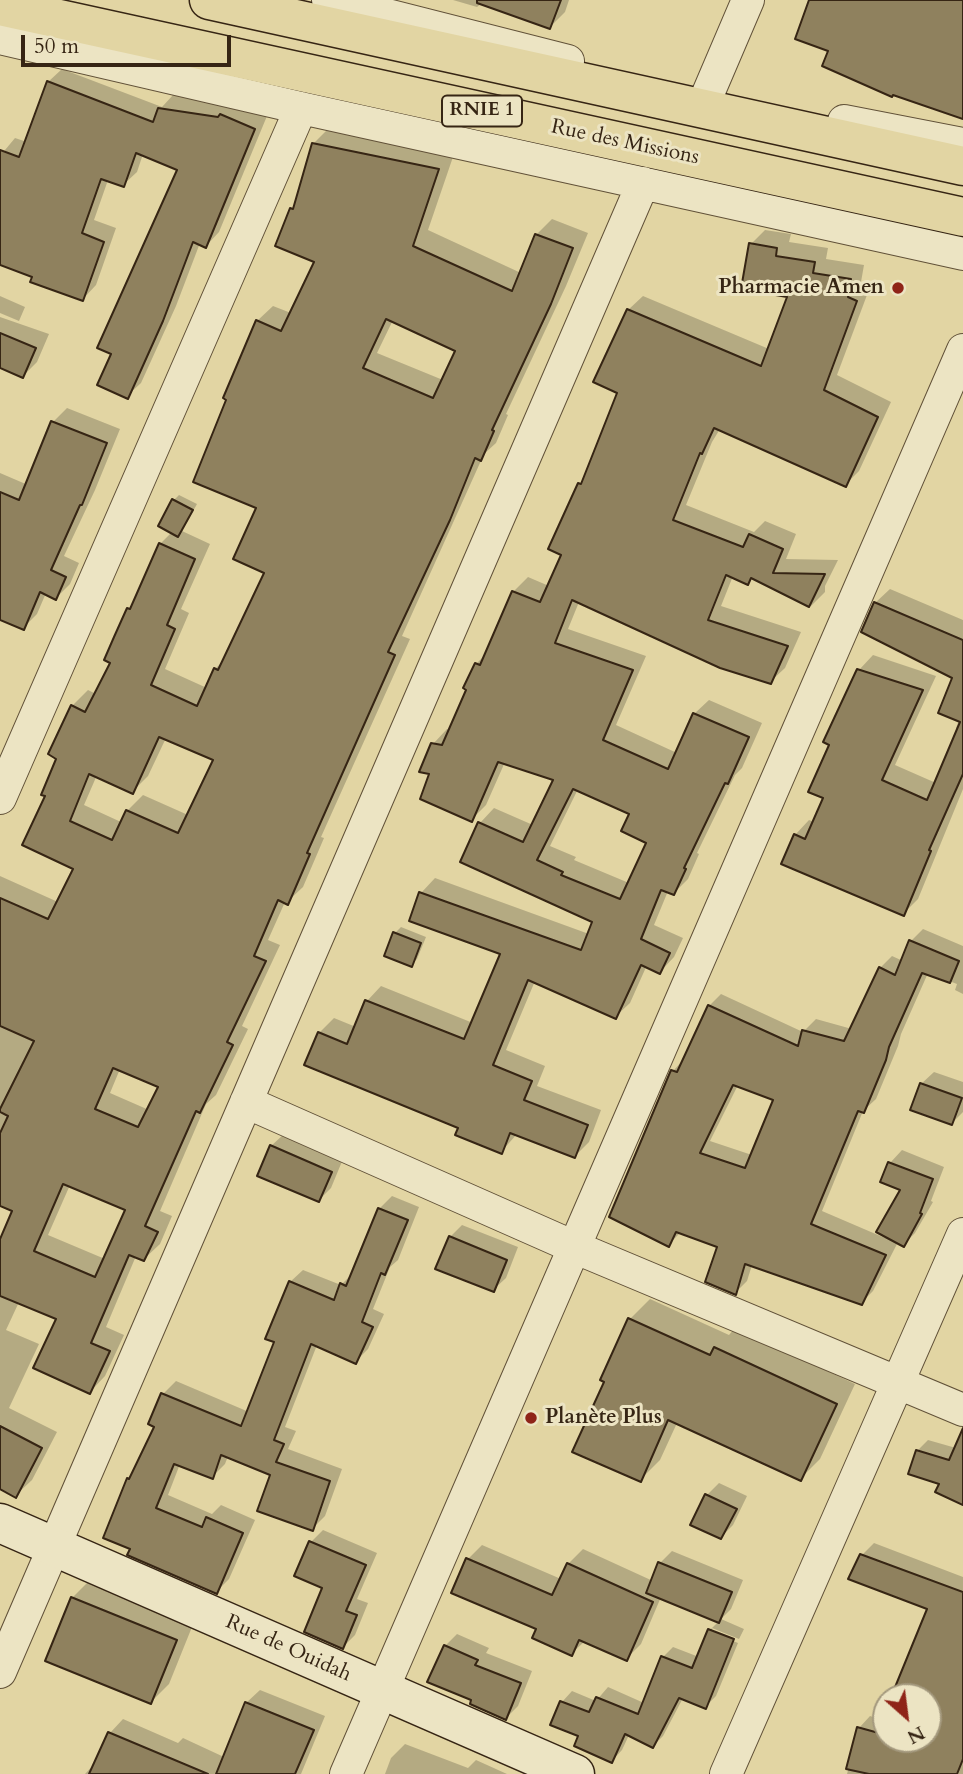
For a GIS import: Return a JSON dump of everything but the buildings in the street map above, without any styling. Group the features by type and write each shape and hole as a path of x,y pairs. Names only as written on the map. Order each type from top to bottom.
{"highway":[{"name":"RNIE 1","path":"209,0 963,166"},
{"name":"Rue des Missions","path":"0,6 963,217"}],"main road":[{"name":"Rue de Ouidah","path":"0,1523 575,1774"}],"street":[{"path":"328,0 361,4 707,96 963,144"},
{"path":"707,96 748,0"},
{"path":"0,38 301,108 963,254"},
{"path":"0,798 301,108"},
{"path":"0,1672 643,183"},
{"path":"346,1774 963,350"},
{"path":"246,1102 574,1247 963,1410"},
{"path":"726,1774 963,1234"}],"place":[{"name":"Pharmacie Amen","path":"898,288"},
{"name":"Planète Plus","path":"531,1418"}]}
